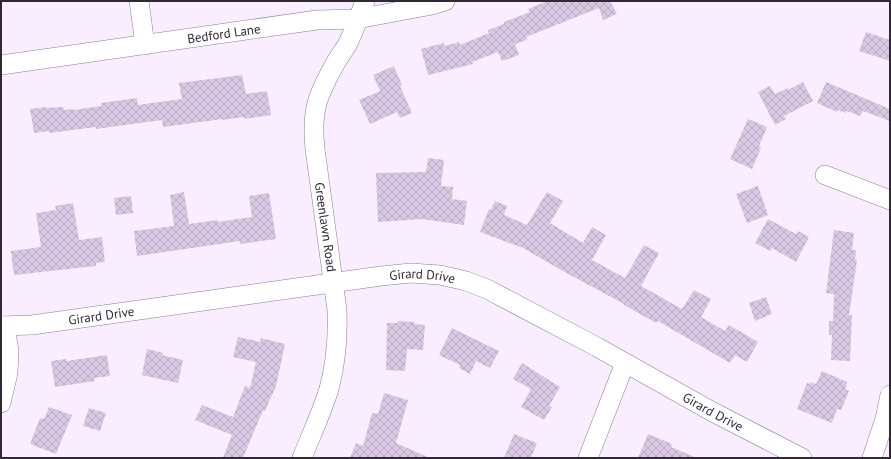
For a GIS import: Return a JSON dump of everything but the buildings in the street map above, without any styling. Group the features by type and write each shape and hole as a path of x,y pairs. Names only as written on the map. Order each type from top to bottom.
{"street":[{"path":"139,1 145,45"},
{"name":"Greenlawn Road","path":"302,458 328,390 335,360 337,322 315,149 313,130 314,116 316,102 322,86 349,42 365,1"},
{"name":"Bedford Lane","path":"1,64 317,20 358,19 432,5 445,1"},
{"path":"825,175 890,200"},
{"name":"Girard Drive","path":"3,326 32,325 410,273 440,275 466,281 487,289 597,347 711,411 802,458"},
{"path":"1,403 8,373 9,351 3,326"},
{"path":"588,458 625,363"},
{"path":"872,458 885,419 890,395"}]}
